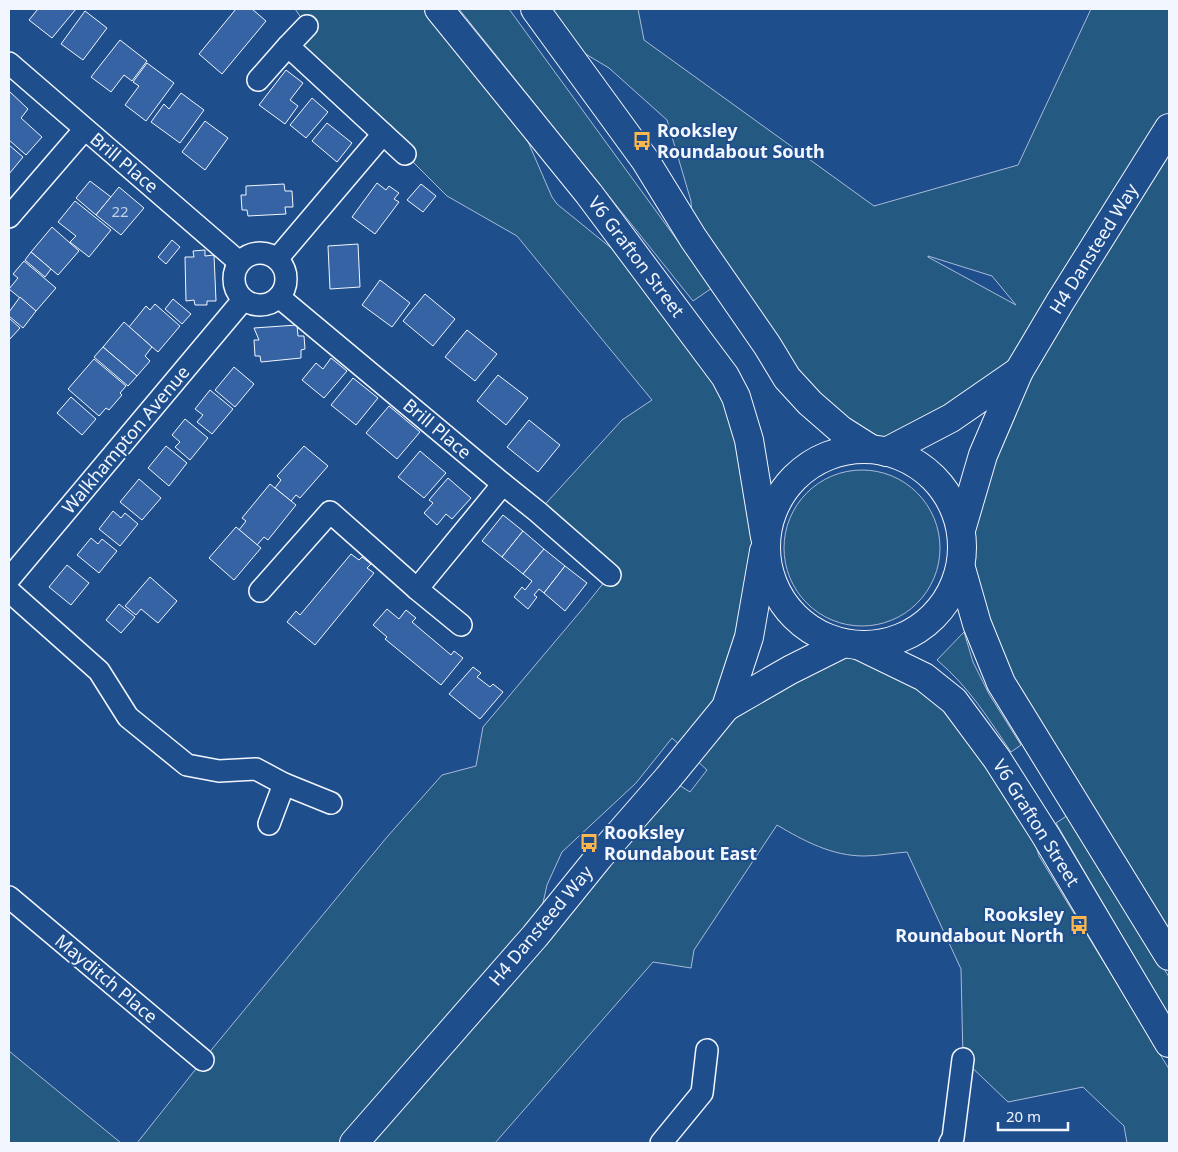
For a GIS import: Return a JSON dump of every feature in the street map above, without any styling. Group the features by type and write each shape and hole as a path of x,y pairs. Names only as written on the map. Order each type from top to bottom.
{"street":[{"name":"V6 Grafton Street","path":"439,9 589,194 725,376 736,397 748,440 774,588 791,614 810,630 924,677 954,701 997,759 1046,836 1169,1043"},
{"path":"535,9 645,160 693,238 767,345 787,378 810,403 841,430 878,450 902,457 926,470 952,503 961,530 961,568 977,624 1001,683 1169,956"},
{"path":"258,80 307,26"},
{"path":"288,46 406,154"},
{"name":"Brill Place","path":"9,63 84,130 239,262"},
{"name":"H4 Dansteed Way","path":"961,530 983,455 1022,367 1060,302 1169,128"},
{"path":"9,217 84,130"},
{"path":"277,259 383,134"},
{"path":"253,253 270,254 277,259 286,273 286,281 280,297 273,302 258,306 243,300 237,294 234,286 235,269 239,262 253,253"},
{"name":"Brill Place","path":"280,297 502,484 538,512 610,575"},
{"name":"Walkhampton Avenue","path":"9,579 243,300"},
{"name":"H4 Dansteed Way","path":"878,450 951,418 1022,367"},
{"path":"765,544 770,516 780,494 801,471 820,459 848,450 878,450"},
{"path":"417,589 502,484"},
{"path":"260,591 330,512 461,625"},
{"name":"H4 Dansteed Way","path":"726,707 749,637 765,544"},
{"path":"850,645 879,644 902,638 926,623 952,590 961,568"},
{"path":"9,591 99,671 128,717 187,765 219,771 256,769 284,784 331,803"},
{"name":"H4 Dansteed Way","path":"354,1143 535,936 726,707 790,670 850,645"},
{"path":"269,824 284,784"},
{"name":"Mayditch Place","path":"9,897 203,1060"},
{"path":"661,1143 702,1093 707,1050"},
{"path":"950,1143 953,1138 963,1059"}],"shaded area":[{"path":"295,9 439,9 506,91 552,197 557,204 658,286 725,376 765,537 726,706 842,644 924,677 1021,796 1039,856 1169,1069 1169,1143 1127,1143 1124,1126 1083,1087 1008,1102 963,1059 961,969 907,852 875,856 841,853 808,842 777,825 694,950 691,968 653,962 495,1143 137,1143 387,837 442,775 476,766 483,727 610,575 538,512 622,420 652,400 517,236 447,196 405,154 288,46 307,26","holes":["672,738 707,770 690,792 668,778 536,934 547,885 562,852 636,783"]},
{"path":"459,9 509,9 712,288 693,301"},
{"path":"535,9 638,9 644,40 874,206 1018,165 1091,9 1169,9 1169,956 1001,683 961,568 961,530 1019,372 886,452 841,430 693,238 691,201 667,120 609,68 554,35","holes":["928,256 992,276 1016,305"]},
{"path":"862,470 892,476 905,483 917,493 927,505 934,518 940,548 934,578 927,591 917,603 905,613 892,620 862,626 832,620 819,613 807,603 797,591 790,578 784,548 790,518 797,505 807,493 819,483 832,476"},
{"path":"964,632 973,662 989,694 1021,745 1011,752 968,692 937,660"},
{"path":"1068,815 1169,977 1169,1016 1056,823"},
{"path":"9,1051 121,1143 9,1143"}],"building":[{"path":"38,9 76,9 52,38 29,20"},
{"path":"236,9 252,9 266,21 222,74 199,54"},
{"path":"85,11 107,28 83,60 61,44"},
{"path":"120,40 147,61 132,81 124,75 111,92 91,77"},
{"path":"147,63 174,83 146,121 125,105 139,86 133,82"},
{"path":"286,70 303,83 290,100 298,106 285,124 259,105"},
{"path":"9,91 28,109 21,118 42,137 26,155 9,140"},
{"path":"181,93 204,110 180,143 151,122 164,104 169,109"},
{"path":"312,98 328,112 306,138 290,125"},
{"path":"205,121 228,138 205,170 182,152"},
{"path":"327,123 352,143 337,162 312,141"},
{"path":"9,145 23,157 9,174"},
{"path":"90,181 111,197 96,215 76,198"},
{"path":"377,183 386,190 389,186 399,193 394,199 399,202 375,234 352,217"},
{"path":"284,184 285,191 292,191 293,207 285,207 286,214 248,216 247,210 242,210 241,195 246,195 246,186"},
{"path":"421,184 436,196 423,212 407,200"},
{"path":"119,187 144,208 121,235 96,215"},
{"path":"75,201 111,230 89,257 70,242 76,236 58,222"},
{"path":"52,227 79,251 58,275 31,252"},
{"path":"172,240 180,247 166,264 158,257"},
{"path":"358,244 360,287 330,289 328,246"},
{"path":"205,250 205,256 214,255 216,301 207,301 207,305 195,305 194,300 186,301 185,257 194,257 193,251"},
{"path":"31,252 51,269 45,277 25,260"},
{"path":"24,261 56,288 36,311 9,289 18,278 13,274"},
{"path":"380,280 410,303 392,327 362,305"},
{"path":"425,294 455,319 433,346 403,321"},
{"path":"20,297 36,311 23,328 9,316 9,312"},
{"path":"173,299 191,314 182,324 165,309"},
{"path":"155,304 180,326 158,352 129,327 146,306 150,310"},
{"path":"9,318 20,328 9,340"},
{"path":"124,322 152,347 145,356 150,361 137,376 103,347"},
{"path":"297,325 298,336 304,336 305,349 301,350 301,358 261,362 260,356 255,356 254,340 259,340 254,328"},
{"path":"467,330 497,354 475,381 445,357"},
{"path":"103,347 137,376 128,386 94,357"},
{"path":"331,358 347,371 324,398 302,380 316,363 323,369"},
{"path":"94,359 126,386 120,393 122,395 109,410 106,408 99,416 68,389"},
{"path":"234,367 254,384 235,407 215,390"},
{"path":"498,375 528,398 506,425 477,401"},
{"path":"353,378 378,398 356,425 331,405"},
{"path":"210,390 233,409 212,434 197,422 203,415 195,409"},
{"path":"71,397 96,419 82,435 57,413"},
{"path":"389,406 420,432 397,459 366,433"},
{"path":"185,419 208,438 190,460 175,447 180,442 172,435"},
{"path":"529,420 560,445 538,472 507,447"},
{"path":"166,446 187,463 169,486 148,468"},
{"path":"304,446 328,466 300,498 296,495 291,501 275,488 281,480 277,476"},
{"path":"420,451 446,473 424,498 398,477"},
{"path":"448,478 471,498 452,519 446,514 437,525 424,513 433,503 429,500"},
{"path":"139,479 161,498 142,520 120,502"},
{"path":"270,484 296,505 268,540 264,537 257,545 239,530 246,521 242,518"},
{"path":"113,511 121,518 125,513 138,524 120,546 99,529"},
{"path":"503,515 523,531 502,557 482,541"},
{"path":"236,527 261,548 234,580 209,558"},
{"path":"523,531 544,549 523,574 502,557"},
{"path":"91,538 98,544 102,539 117,551 99,573 77,555"},
{"path":"544,549 565,566 544,593 539,589 534,595 537,597 528,609 514,597 522,587 525,590 532,581 523,574"},
{"path":"351,554 359,560 362,557 371,564 367,568 374,573 315,645 287,622 296,611 300,615"},
{"path":"67,565 89,583 71,605 49,587"},
{"path":"565,566 587,583 565,611 544,593"},
{"path":"150,577 177,601 158,623 141,609 136,615 125,606"},
{"path":"119,604 135,617 121,633 106,620"},
{"path":"387,609 399,619 406,610 416,618 412,622 451,655 454,651 463,658 441,685 385,639 387,637 373,625"},
{"path":"473,667 481,673 477,677 490,687 493,684 503,692 480,719 449,694"}],"place":[{"name":"Rooksley Roundabout South","path":"642,141"},
{"name":"Rooksley Roundabout East","path":"589,843"},
{"name":"Rooksley Roundabout North","path":"1079,925"}]}
